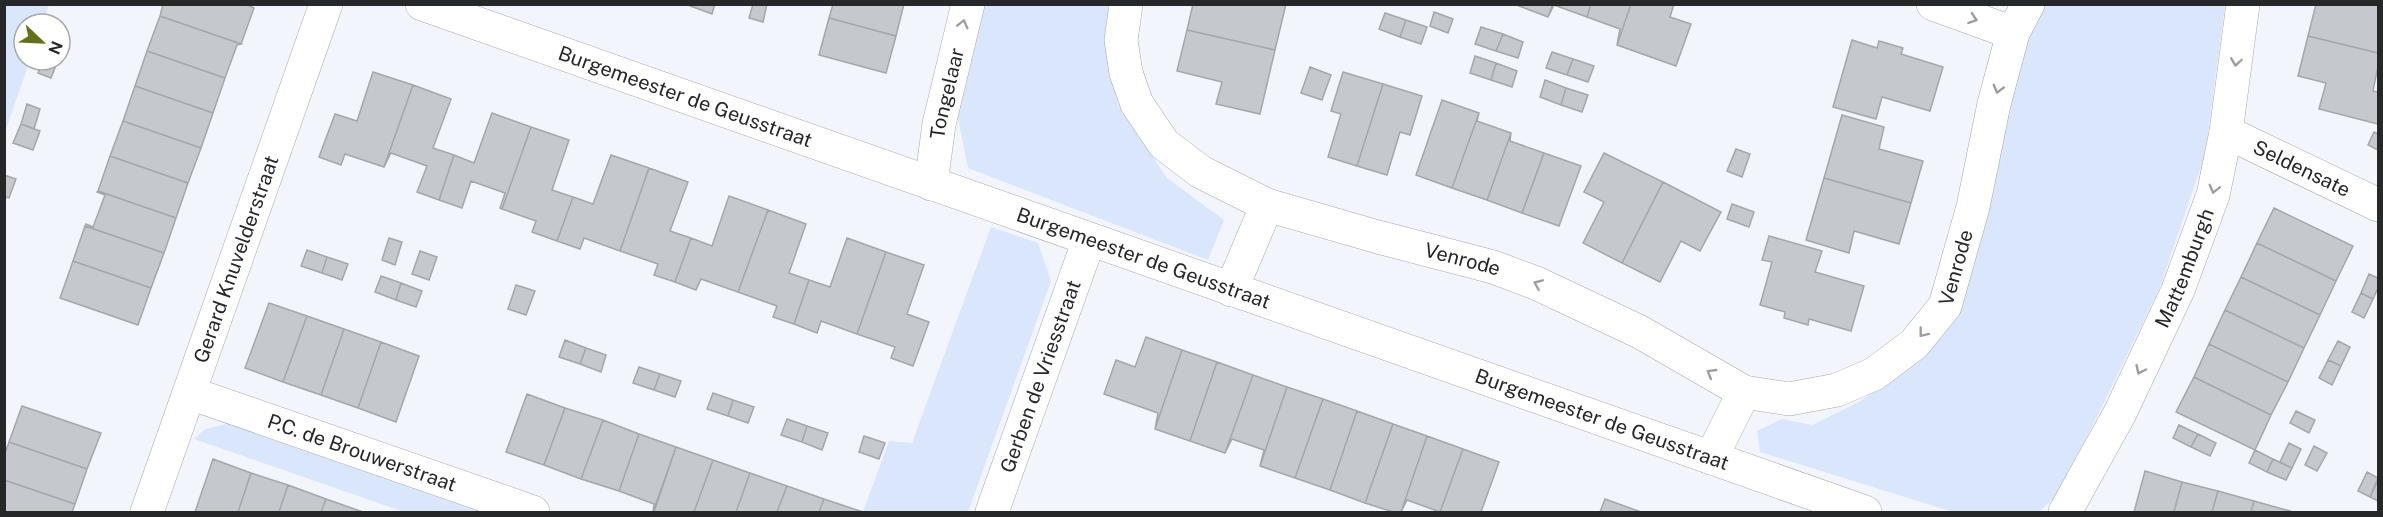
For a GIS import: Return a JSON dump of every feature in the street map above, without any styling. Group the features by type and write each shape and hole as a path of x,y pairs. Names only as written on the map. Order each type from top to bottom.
{"street":[{"name":"Gerard Knuvelderstraat","path":"147,513 326,4"},
{"name":"Burgemeester de Geusstraat","path":"422,4 1864,513"},
{"name":"Tongelaar","path":"931,184 939,124 968,4"},
{"name":"Venrode","path":"1126,4 1121,40 1126,73 1137,104 1164,144 1202,172 1267,205 1492,267 1536,283 1640,332 1743,392 1789,399 1836,390 1874,374 1914,344 1945,306 1972,207 1994,104 2021,19"},
{"path":"1933,4 2021,19"},
{"name":"Mattemburgh","path":"2065,513 2120,412 2178,290 2213,195 2226,132 2243,4"},
{"name":"Seldensate","path":"2226,132 2379,205"},
{"path":"1231,290 1267,205"},
{"name":"Gerben de Vriesstraat","path":"992,513 1089,240"},
{"path":"1711,458 1743,392"},
{"name":"P.C. de Brouwerstraat","path":"190,393 533,513"}],"shaded area":[{"path":"5,4 49,5 46,12 12,12 12,72 26,72 5,132"},
{"path":"982,5 1118,5 1105,40 1118,105 1167,178 1224,220 1208,260 968,168 956,109"},
{"path":"2043,5 2225,5 2205,155 2160,287 2095,421 2054,498 2039,512 1953,512 1760,452 1757,431 1782,419 1812,425 1859,402 1912,364 2017,64"},
{"path":"991,227 1038,243 1051,281 968,512 863,512 889,441 912,443"},
{"path":"227,424 481,512 404,512 194,439 205,429"}],"building":[{"path":"163,4 245,4 254,8 241,44 160,16"},
{"path":"685,4 715,4 712,14"},
{"path":"753,4 767,4 763,22 749,18"},
{"path":"833,4 904,4 896,36 829,18"},
{"path":"1193,4 1286,4 1275,50 1187,30"},
{"path":"1514,4 1553,4 1548,17"},
{"path":"1553,4 1591,4 1587,17 1554,5 1548,17"},
{"path":"1591,4 1631,4 1617,45 1620,29 1587,17"},
{"path":"1631,4 1674,4 1670,17 1691,24 1676,66 1617,45"},
{"path":"2316,4 2378,4 2378,53 2308,36"},
{"path":"1434,12 1453,19 1448,33 1430,26"},
{"path":"1385,13 1406,20 1400,37 1379,29"},
{"path":"160,16 241,44 237,45 225,78 147,51"},
{"path":"829,18 896,36 886,73 819,55"},
{"path":"1406,20 1427,27 1421,44 1400,37"},
{"path":"1481,27 1503,34 1496,51 1475,44"},
{"path":"1187,30 1275,50 1260,114 1216,104 1222,82 1177,71"},
{"path":"1503,34 1523,42 1518,58 1496,51"},
{"path":"2308,36 2378,53 2373,91 2378,92 2378,124 2319,109 2326,83 2298,76"},
{"path":"1852,40 1877,48 1879,41 1903,48 1901,54 1943,67 1930,111 1882,97 1876,119 1833,107"},
{"path":"147,51 225,78 213,113 135,86"},
{"path":"1552,52 1573,59 1567,75 1546,68"},
{"path":"1475,56 1496,63 1491,80 1470,73"},
{"path":"1573,59 1594,66 1588,82 1567,75"},
{"path":"1496,63 1517,71 1512,87 1491,80"},
{"path":"1310,67 1331,75 1322,100 1301,93"},
{"path":"38,72 53,72 51,78"},
{"path":"373,72 413,85 384,167 345,154 341,165 319,157 335,114 357,121"},
{"path":"1343,72 1383,84 1357,166 1328,157 1341,114 1331,111"},
{"path":"1545,80 1566,88 1561,105 1540,97"},
{"path":"1383,84 1422,96 1410,135 1400,132 1387,175 1357,166"},
{"path":"413,85 451,99 433,148 454,155 439,200 417,192 427,166 391,153 384,167"},
{"path":"135,86 213,113 201,148 123,121"},
{"path":"1566,88 1588,95 1582,112 1561,105"},
{"path":"1442,100 1479,113 1452,188 1416,175"},
{"path":"27,104 40,109 34,129 21,124"},
{"path":"492,113 531,127 502,209 500,208 505,193 471,181 462,208 439,200 454,155 474,163"},
{"path":"1479,113 1477,121 1511,133 1487,200 1452,188"},
{"path":"1842,115 1884,127 1879,149 1923,161 1911,203 1824,178"},
{"path":"123,121 201,148 188,183 110,156"},
{"path":"21,124 40,131 33,150 13,143"},
{"path":"531,127 569,140 552,190 573,197 557,241 532,232 536,221 502,209"},
{"path":"2374,132 2378,134 2378,150 2368,145"},
{"path":"1511,133 1510,141 1544,153 1522,213 1487,200"},
{"path":"1736,149 1750,154 1742,177 1727,171"},
{"path":"1544,153 1581,166 1559,226 1522,213"},
{"path":"1604,153 1663,182 1622,263 1583,243 1604,202 1584,192"},
{"path":"611,155 649,168 620,251 584,238 580,249 557,241 573,197 593,204"},
{"path":"110,156 188,183 176,218 98,191"},
{"path":"649,168 688,182 670,231 691,238 675,282 654,275 658,264 620,251"},
{"path":"4,175 16,179 9,198 4,197"},
{"path":"1824,178 1911,203 1899,244 1854,231 1849,253 1806,240"},
{"path":"1663,182 1721,212 1700,251 1681,241 1660,282 1622,263"},
{"path":"98,191 176,218 164,253 85,226 86,224 93,227 105,195"},
{"path":"729,196 768,210 738,292 701,279 696,290 675,282 691,238 712,246"},
{"path":"1732,204 1754,212 1749,227 1727,219"},
{"path":"2274,208 2353,246 2336,281 2257,243"},
{"path":"768,210 806,224 789,273 809,280 794,324 773,317 777,306 738,292"},
{"path":"85,226 164,253 151,288 73,261"},
{"path":"1769,236 1822,251 1815,272 1864,286 1851,331 1809,319 1808,325 1784,318 1785,312 1760,305 1772,262 1762,260"},
{"path":"389,238 402,242 395,265 382,260"},
{"path":"847,238 886,252 857,334 821,321 817,333 794,324 809,280 830,287"},
{"path":"2257,243 2336,281 2320,315 2241,277"},
{"path":"307,250 327,257 322,273 301,266"},
{"path":"420,251 437,257 429,280 412,274"},
{"path":"886,252 924,265 907,314 929,322 913,366 891,358 895,347 857,334"},
{"path":"327,257 348,264 342,280 322,273"},
{"path":"73,261 151,288 138,325 60,298"},
{"path":"2369,274 2378,278 2378,288 2373,299 2361,293"},
{"path":"381,276 401,283 396,300 375,292"},
{"path":"2241,277 2320,315 2304,348 2225,310"},
{"path":"401,283 422,291 416,307 396,300"},
{"path":"516,285 535,291 526,315 508,309"},
{"path":"2361,293 2373,299 2364,318 2352,312"},
{"path":"269,303 307,316 283,382 245,368"},
{"path":"2225,310 2304,348 2288,382 2209,344"},
{"path":"307,316 344,329 321,395 283,382"},
{"path":"344,329 381,342 358,408 321,395"},
{"path":"1146,337 1182,350 1155,429 1158,413 1104,394 1116,360 1135,367"},
{"path":"565,340 586,348 580,364 559,357"},
{"path":"2338,341 2350,347 2341,366 2328,360"},
{"path":"381,342 419,356 396,422 358,408"},
{"path":"2209,344 2288,382 2271,415 2194,377"},
{"path":"586,348 606,355 601,372 580,364"},
{"path":"1182,350 1217,362 1190,441 1155,429"},
{"path":"2328,360 2341,366 2332,385 2319,378"},
{"path":"1217,362 1253,375 1225,453 1190,441"},
{"path":"639,367 660,374 654,390 633,383"},
{"path":"660,374 681,381 675,397 654,390"},
{"path":"1253,375 1287,387 1260,466 1264,450 1232,439 1225,453"},
{"path":"2194,377 2271,415 2255,450 2176,412"},
{"path":"1287,387 1323,399 1295,478 1260,466"},
{"path":"713,393 733,400 728,416 707,409"},
{"path":"527,394 565,408 544,465 506,452"},
{"path":"1323,399 1357,411 1330,490 1295,478"},
{"path":"733,400 754,407 748,423 728,416"},
{"path":"22,406 101,433 87,469 9,442"},
{"path":"565,408 603,420 581,479 544,465"},
{"path":"1357,411 1393,424 1365,503 1330,490"},
{"path":"2296,411 2315,420 2309,433 2290,423"},
{"path":"787,419 807,426 802,442 781,435"},
{"path":"603,420 639,434 619,491 581,479"},
{"path":"1393,424 1427,436 1401,512 1393,512 1365,503"},
{"path":"2179,425 2198,434 2191,447 2173,438"},
{"path":"807,426 828,433 822,450 802,442"},
{"path":"639,434 676,447 653,512 654,504 619,491"},
{"path":"2198,434 2216,443 2210,456 2191,447"},
{"path":"864,436 885,443 879,459 859,452"},
{"path":"1427,436 1463,449 1440,512 1407,500 1401,512"},
{"path":"9,442 87,469 75,504 4,480 4,456"},
{"path":"2289,443 2301,449 2292,468 2280,462"},
{"path":"2314,446 2327,453 2317,471 2305,465"},
{"path":"676,447 713,460 694,512 654,512"},
{"path":"1463,449 1499,462 1481,512 1440,512"},
{"path":"2255,450 2273,459 2267,472 2249,463"},
{"path":"213,459 251,473 238,512 195,512"},
{"path":"2273,459 2292,468 2286,480 2267,472"},
{"path":"713,460 750,473 736,512 694,512"},
{"path":"2145,471 2182,482 2174,512 2134,512"},
{"path":"2367,472 2378,478 2370,497 2358,491"},
{"path":"251,473 288,485 279,512 238,512"},
{"path":"750,473 787,486 777,512 736,512"},
{"path":"4,480 75,504 72,512 4,512"},
{"path":"2378,480 2378,501 2370,497"},
{"path":"2182,482 2218,491 2212,512 2174,512"},
{"path":"288,485 326,499 321,512 279,512"},
{"path":"787,486 824,499 819,512 777,512"},
{"path":"2218,491 2254,501 2251,512 2212,512"},
{"path":"326,499 363,512 321,512"},
{"path":"824,499 863,512 819,512"},
{"path":"1605,499 1641,512 1600,512"},
{"path":"2254,501 2290,511 2251,512"}]}
